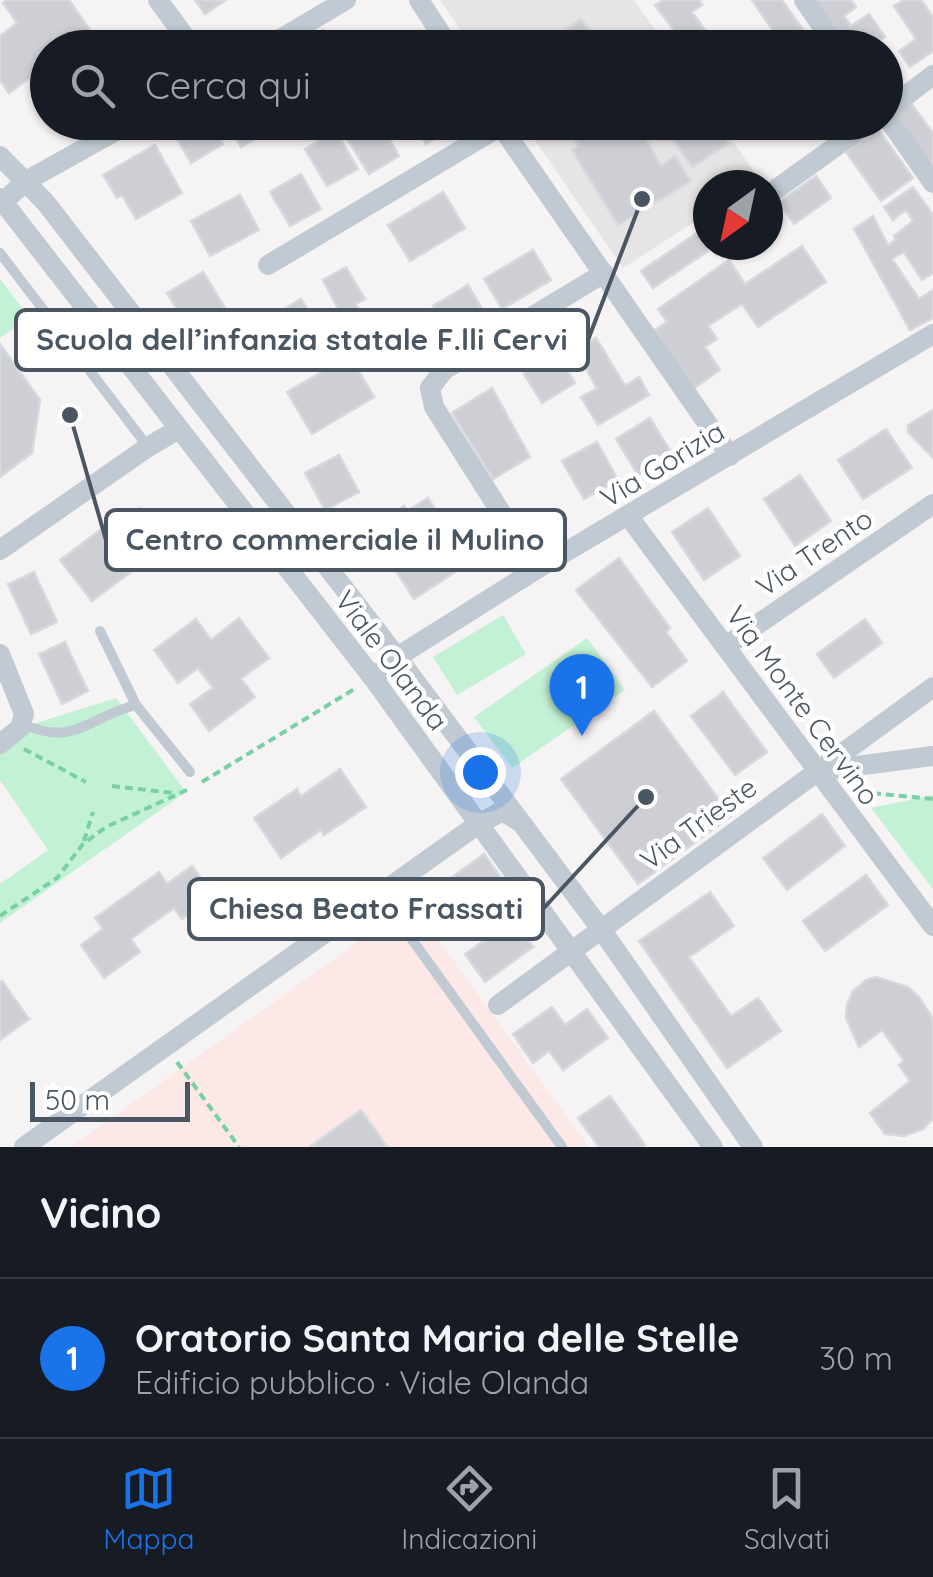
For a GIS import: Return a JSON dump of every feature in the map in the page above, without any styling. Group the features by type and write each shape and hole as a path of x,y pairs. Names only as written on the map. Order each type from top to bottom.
{"street":[{"path":"158,0 180,30"},
{"path":"295,30 346,0"},
{"path":"419,0 438,30"},
{"path":"804,0 825,30"},
{"path":"903,100 933,75"},
{"path":"903,139 933,182"},
{"path":"2,200 26,181 100,140"},
{"path":"268,264 473,140"},
{"path":"511,140 730,456"},
{"path":"783,184 845,140"},
{"name":"Viale Olanda","path":"0,156 26,181 397,658 601,929 753,1147"},
{"name":"Viale Olanda","path":"2,200 373,678 713,1147"},
{"path":"537,569 434,407 430,388 444,370 604,273"},
{"name":"Via Gorizia","path":"373,678 397,658 537,569 933,334"},
{"path":"0,550 178,430"},
{"name":"Via Trento","path":"726,646 933,504"},
{"name":"Via Monte Cervino","path":"629,517 933,926"},
{"path":"0,654 23,711 12,734"},
{"name":"Via Trieste","path":"498,1005 933,687"},
{"path":"816,771 933,756"},
{"path":"24,1147 480,824 502,811 522,823"}],"lane":[{"path":"0,253 148,447"},
{"path":"100,631 136,705 190,772"},
{"path":"12,734 60,735 136,705"},
{"path":"379,894 562,1147"}],"path":[{"path":"0,916 57,878 84,844 106,826 178,793 373,678"},
{"path":"12,734 26,752 86,782"},
{"path":"112,786 178,793"},
{"path":"858,792 933,799"},
{"path":"84,844 94,812"},
{"path":"165,1045 239,1147"}],"shaded area":[{"path":"440,0 634,0 655,30 460,30"},
{"path":"535,140 732,140 753,170 693,170 693,223 623,268"},
{"path":"403,910 409,918 418,912 589,1147 71,1147"}],"green space":[{"path":"0,279 29,317 0,338"},
{"path":"503,615 526,654 457,695 433,657"},
{"path":"587,638 625,690 512,768 474,717"},
{"path":"116,698 186,792 0,923 0,884 48,850 0,780 0,745 27,726"},
{"path":"933,795 933,889 871,808"}],"building":[{"path":"69,0 90,30 30,30 30,78 9,93 0,80 0,36 17,23 3,3"},
{"path":"195,0 226,0 205,14"},
{"path":"663,0 699,0 702,5 692,12 705,30 674,30 655,5"},
{"path":"752,0 782,0 803,30 773,30"},
{"path":"812,0 851,0 856,7 844,16 851,26 869,14 880,30 833,30"},
{"path":"903,0 921,0 933,17 933,51 910,67 903,57 903,48 916,39 894,6"},
{"path":"581,19 589,30 566,30"},
{"path":"910,102 933,133 933,172 903,131 903,107"},
{"path":"177,140 221,140 223,144 191,163"},
{"path":"320,140 341,140 358,169 327,186 305,149"},
{"path":"348,140 390,140 399,156 369,174"},
{"path":"574,140 646,140 661,166 675,156 691,181 618,225 572,150 578,146"},
{"path":"673,140 725,140 728,144 692,167"},
{"path":"863,140 886,140 913,178 881,201 846,152"},
{"path":"155,145 182,193 136,219 122,195 117,198 103,175"},
{"path":"301,174 321,209 290,226 270,192"},
{"path":"816,176 831,198 794,224 783,208 783,199"},
{"path":"913,187 933,215 933,273 922,280 904,252 892,259 919,299 933,290 933,318 910,330 854,229 873,216 888,245 913,221 906,210 893,220 884,207"},
{"path":"443,192 465,228 410,261 388,225"},
{"path":"240,195 259,230 210,256 191,221"},
{"path":"693,236 695,260 653,288 641,271"},
{"path":"802,246 826,282 758,327 742,304 708,326 717,339 705,347 720,370 690,391 655,330 667,322 658,309 729,260 745,284"},
{"path":"533,250 551,280 502,309 484,279"},
{"path":"346,267 365,299 356,304 364,319 348,328 323,280"},
{"path":"203,272 235,324 199,346 167,293"},
{"path":"468,285 488,319 454,340 433,306"},
{"path":"301,299 323,335 272,365 251,329"},
{"path":"596,338 625,386 639,377 649,395 598,425 581,397 597,388 575,350"},
{"path":"0,344 40,400 32,453 0,477"},
{"path":"557,353 575,383 542,403 524,374"},
{"path":"350,356 374,397 312,434 287,392"},
{"path":"492,388 530,457 493,479 452,413"},
{"path":"933,410 933,458 908,432 908,425"},
{"path":"650,418 672,454 638,475 616,439"},
{"path":"886,429 912,468 863,499 838,460"},
{"path":"597,442 618,480 584,499 562,461"},
{"path":"339,455 359,492 325,510 305,473"},
{"path":"800,475 831,521 795,546 764,499"},
{"path":"428,498 450,533 437,541 457,571 414,599 393,566 406,557 382,520 404,506 407,511"},
{"path":"141,508 168,544 92,601 60,560 103,528 107,533"},
{"path":"708,508 740,556 704,580 672,532"},
{"path":"619,558 670,628 666,632 687,661 652,687 576,590"},
{"path":"34,572 57,622 31,634 8,584"},
{"path":"239,618 269,658 241,679 255,697 209,731 190,704 213,688 198,668 178,683 154,650 196,619 211,640"},
{"path":"865,619 882,643 834,678 817,654"},
{"path":"65,642 88,691 62,704 39,654"},
{"path":"723,692 767,752 735,775 691,716"},
{"path":"654,711 731,816 638,884 561,779"},
{"path":"340,769 366,807 324,835 321,830 281,858 254,818 297,789 301,796"},
{"path":"822,814 845,846 787,890 763,858"},
{"path":"484,854 504,882 456,917 436,889"},
{"path":"192,866 214,896 182,919 174,908 131,939 140,952 104,978 81,945 103,929 95,918 159,872 167,884"},
{"path":"866,875 888,905 825,951 803,921"},
{"path":"710,892 734,926 689,957 731,1016 758,998 781,1031 727,1068 639,941"},
{"path":"513,920 533,947 485,982 465,954"},
{"path":"876,977 908,987 933,1019 933,1119 923,1129 904,1136 885,1134 870,1113 910,1081 899,1065 904,1061 882,1030 859,1047 846,1018 853,991"},
{"path":"0,983 29,1019 0,1040"},
{"path":"552,1007 565,1025 587,1009 608,1038 563,1070 549,1051 533,1063 513,1034"},
{"path":"610,1096 645,1145 599,1147 578,1118"},
{"path":"361,1110 387,1147 311,1147 311,1146"}],"place":[{"name":"Scuola dell’infanzia statale F.lli Cervi","path":"642,199"},
{"name":"Centro commerciale il Mulino","path":"70,415"},
{"name":"Oratorio Santa Maria delle Stelle","path":"582,736"},
{"name":"Chiesa Beato Frassati","path":"646,797"}]}
